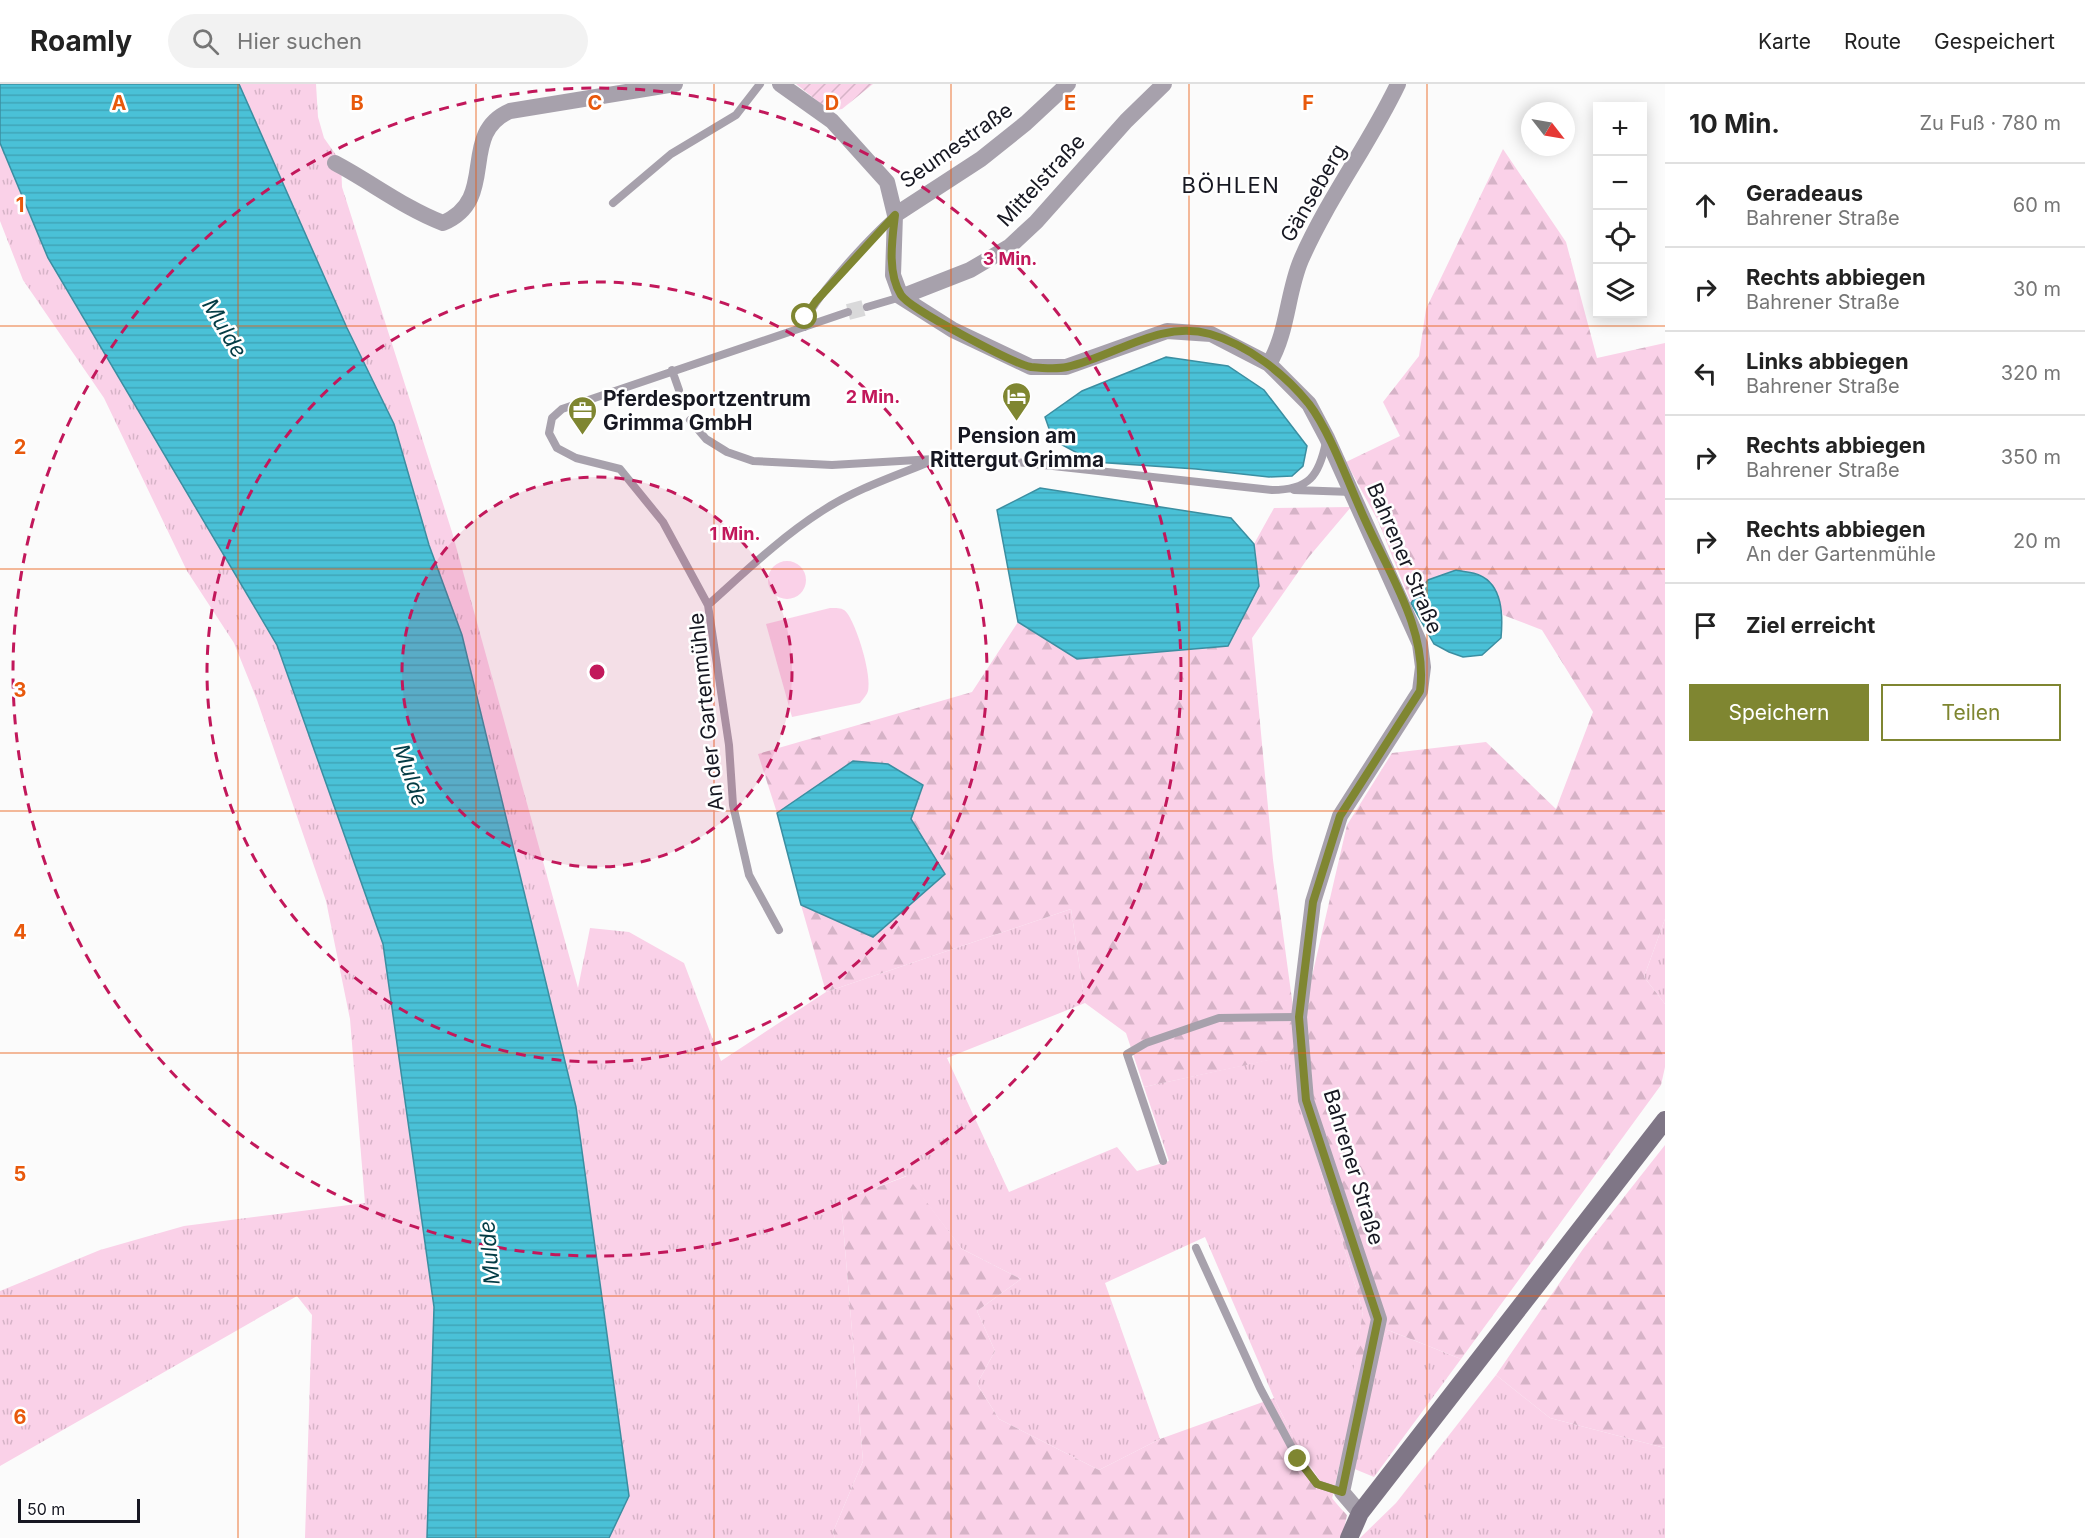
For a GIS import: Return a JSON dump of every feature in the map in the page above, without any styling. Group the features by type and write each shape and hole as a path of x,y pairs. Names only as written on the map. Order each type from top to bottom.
{"street":[{"path":"334,163 373,183 418,213 442,223 457,217 471,198 484,136 494,118 510,111 675,84"},
{"path":"780,84 832,121 887,182 895,215 893,275 902,297"},
{"name":"Seumestraße","path":"895,215 981,159 1026,123 1068,84"},
{"name":"Mittelstraße","path":"902,297 970,270 1009,247 1036,222 1126,121 1164,84"},
{"name":"Gänseberg","path":"1269,364 1281,339 1300,262 1326,210 1361,156 1398,84"},
{"name":"Bahrener Straße","path":"902,297 953,330 1031,367 1066,367 1167,331 1211,334 1269,364 1309,404 1352,492 1420,644 1423,668 1420,691 1340,816 1313,902 1299,1017 1306,1100 1378,1319 1342,1492"},
{"path":"1349,1538 1360,1513 1665,1120"},
{"path":"1342,1492 1360,1513"}],"lane":[{"path":"613,203 672,154 736,115 760,84"},
{"path":"804,327 805,317 816,301 895,215"},
{"path":"867,307 902,297"},
{"path":"708,605 663,522 620,469 576,458 557,448 549,433 552,418 562,409 848,312"},
{"path":"672,370 679,390"},
{"path":"690,420 706,439 728,452 753,461 832,465 933,461 951,458 1007,461 1291,490 1352,492"},
{"path":"1291,490 1307,483 1316,474 1322,464 1327,438"},
{"name":"An der Gartenmühle","path":"778,930 749,876 733,805 729,745 708,605 783,538 824,510 869,486 933,461"},
{"path":"1163,1161 1127,1054 1146,1043 1219,1018 1299,1017"},
{"path":"1196,1248 1260,1388 1298,1459 1317,1484 1342,1492"}],"green space":[{"path":"239,84 316,84 318,117 324,138 341,162 342,187 452,532 578,988 590,928 629,932 684,963 721,1061 826,992 1071,909 1085,1003 947,1058 1009,1192 1117,1147 1137,1171 1169,1161 1144,1087 1299,1053 1299,1098 1363,1311 1351,1389 1388,1330 1461,1359 1374,1477 1340,1463 1332,1499 1299,1449 1274,1398 1205,1237 1105,1283 1160,1439 1099,1470 999,1419 977,1384 995,1351 977,1311 1021,1279 962,1249 906,1176 841,1201 863,1461 833,1532 835,1538 609,1538 629,1495 576,1107 462,635 347,328"},
{"path":"796,84 873,84 842,109 830,111"},
{"path":"0,143 48,258 277,645 383,944 434,1307 427,1538 305,1538 312,1315 297,1296 0,1466 0,1291 100,1250 184,1226 365,1203 350,1019 326,901 257,700 234,643 187,571 104,398 23,280 0,221"},
{"path":"1503,149 1566,242 1597,358 1665,343 1665,919 1644,977 1665,1004 1665,1067 1661,1085 1461,1359 1388,1330 1350,1391 1363,1311 1299,1098 1298,1054 1144,1087 1126,1033 1085,1003 1071,909 826,992 801,905 873,937 944,875 911,819 923,785 803,795 777,813 758,754 972,692 1018,622 1077,659 1259,586 1254,544 1274,508 1351,507 1308,558 1252,638 1273,860 1299,1051 1309,989 1347,825 1392,753 1486,742 1556,809 1593,712 1542,630 1503,615 1498,594 1456,571 1428,580 1411,603 1378,521 1346,462 1400,436 1383,402 1419,356 1426,309"},
{"path":"787,561 801,566 806,580 801,594 787,599 773,594 768,580 773,566"},
{"path":"830,608 845,611 851,619 866,663 868,691 860,703 792,717 766,624"},
{"path":"1665,919 1665,1004 1644,977"},
{"path":"1665,1145 1665,1448 1550,1418 1496,1375 1583,1249"},
{"path":"907,1176 962,1249 1021,1279 977,1311 995,1351 977,1384 999,1419 1099,1470 1160,1439 1274,1398 1315,1474 1347,1515 1342,1538 835,1538 833,1532 863,1461 841,1201"},
{"path":"1496,1375 1550,1418 1665,1448 1665,1538 1360,1538 1396,1503"}],"water":[{"name":"Mulde","path":"0,84 239,84 347,328 394,424 429,545 462,635 576,1107 629,1496 609,1538 427,1538 434,1307 383,944 277,645 48,258 0,143"},
{"path":"1166,357 1228,366 1264,390 1307,446 1303,466 1292,476 1269,477 1094,462 1053,440 1045,417 1082,391"},
{"path":"1040,488 1231,518 1254,544 1259,586 1228,646 1077,659 1018,622 997,510"},
{"path":"1456,570 1477,574 1487,580 1493,586 1500,602 1501,638 1482,655 1463,657 1434,644 1411,603 1428,580"},
{"path":"853,761 888,764 923,785 911,819 945,874 873,937 801,905 777,813"}],"tunnel":[{"path":"848,312 867,307"}],"place":[{"name":"Pension am Rittergut Grimma","path":"1017,422"},
{"name":"Pferdesportzentrum Grimma GmbH","path":"582,436"}],"district":[{"name":"BÖHLEN","path":"1231,185"}],"route":[{"path":"805,317 816,301 895,215 892,244 893,275 902,297 953,330 1031,367 1066,367 1167,331 1211,334 1233,344 1269,364 1309,404 1396,588 1420,644 1423,668 1420,691 1340,816 1313,902 1299,1017 1304,1054 1306,1100 1378,1319 1375,1346 1356,1421 1342,1492 1317,1484 1298,1459"}]}
